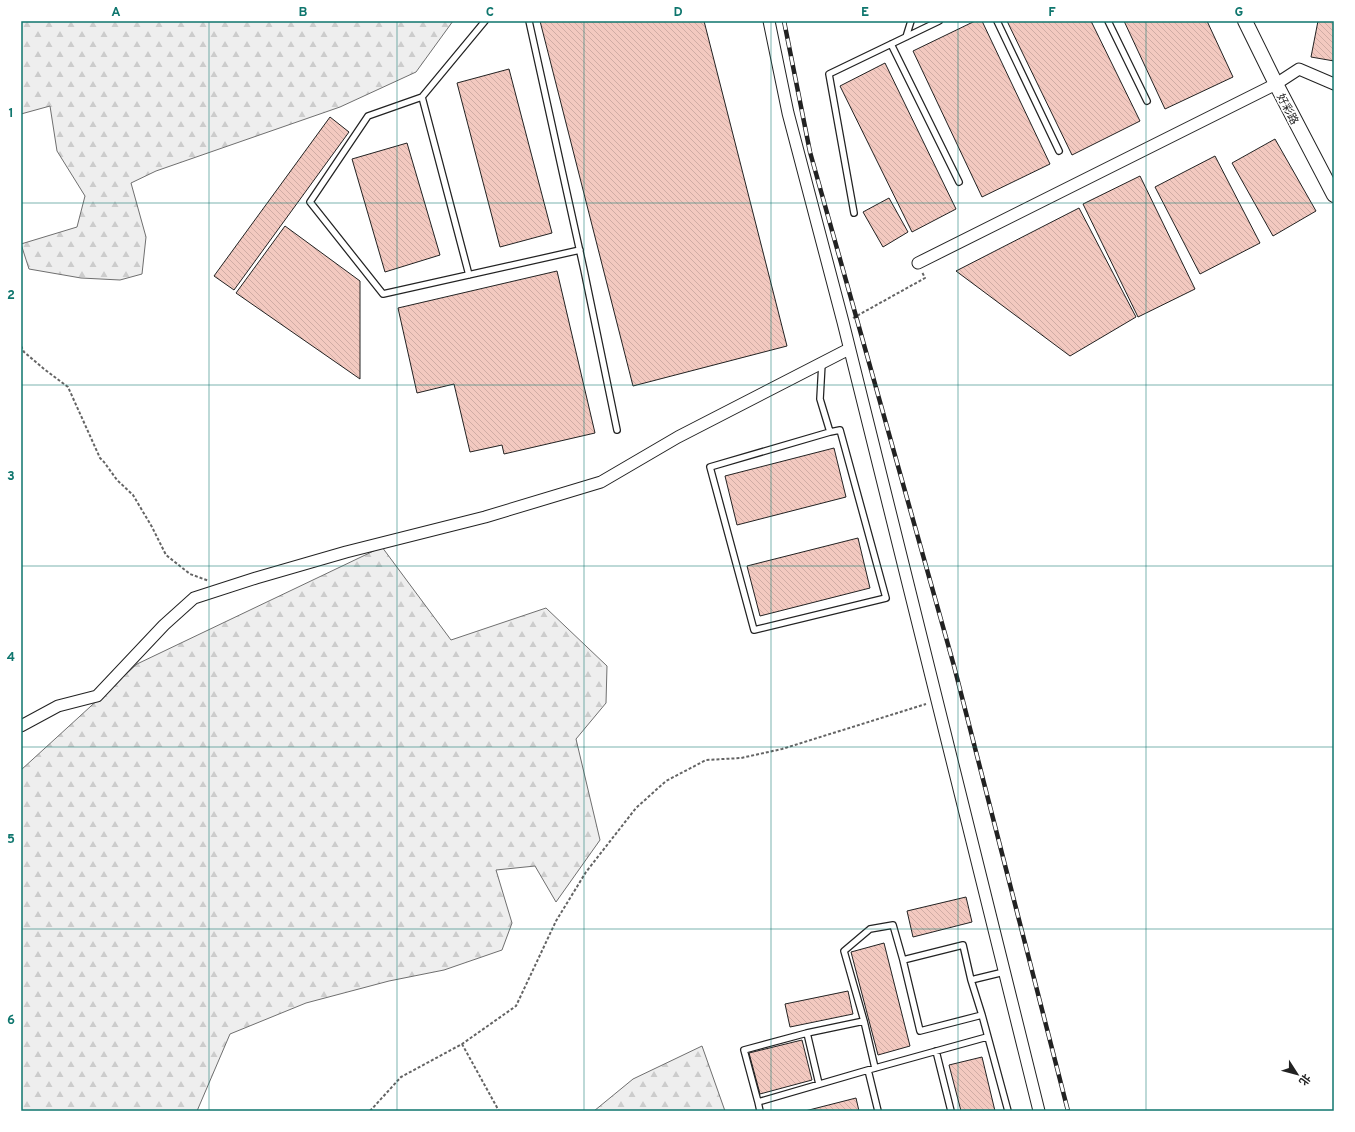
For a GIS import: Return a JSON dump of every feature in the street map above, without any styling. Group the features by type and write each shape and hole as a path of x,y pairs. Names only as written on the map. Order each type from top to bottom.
{"street":[{"path":"769,21 788,113 843,322 1039,1111"},
{"name":"好彩路","path":"1245,21 1334,195"},
{"path":"918,263 1276,84 1299,69 1334,84"},
{"path":"21,726 58,706 97,696 164,625 194,598 346,552 485,517 601,482 678,437 849,349"}],"lane":[{"path":"485,21 422,97 368,116 310,202 383,294 580,250"},
{"path":"529,21 580,250 617,430"},
{"path":"906,37 911,21"},
{"path":"854,213 829,74 939,21"},
{"path":"997,21 1059,151"},
{"path":"1108,21 1147,101"},
{"path":"892,44 959,182"},
{"path":"422,97 469,275"},
{"path":"822,363 820,399 830,432"},
{"path":"840,430 886,598 754,630 710,467 830,432 840,430"},
{"path":"875,1068 864,1021 844,951 870,929 893,925 920,1031 982,1015"},
{"path":"903,960 963,944 971,980 1008,1111"},
{"path":"971,980 1004,972"},
{"path":"760,1111 744,1050 807,1033 864,1021"},
{"path":"807,1033 819,1084"},
{"path":"758,1102 987,1037"},
{"path":"936,1051 952,1111"},
{"path":"868,1070 878,1111"}],"path":[{"path":"843,322 924,278 918,263"},
{"path":"21,346 24,352 68,387 100,458 117,480 133,495 152,527 166,555 190,574 227,588"},
{"path":"370,1111 401,1077 462,1044 516,1006 556,921 586,872 636,808 666,781 706,760 741,758 782,749 937,701"},
{"path":"462,1044 499,1111"}],"green space":[{"path":"21,21 453,21 416,72 340,107 156,171 131,183 146,237 142,274 120,280 81,278 29,269 21,244 77,227 85,196 57,151 50,106 21,114"},
{"path":"382,547 451,640 546,608 607,666 606,703 576,739 600,840 556,902 535,866 496,870 512,923 502,950 444,970 389,981 306,1003 230,1034 197,1111 21,1111 21,770 137,664"},
{"path":"702,1046 725,1111 594,1111 633,1079"}],"building":[{"path":"540,21 704,21 787,346 633,386"},
{"path":"975,21 982,21 1050,164 982,197 913,51"},
{"path":"1007,21 1091,21 1140,121 1072,155"},
{"path":"1124,21 1207,21 1233,77 1165,109"},
{"path":"1318,21 1334,21 1334,61 1311,57"},
{"path":"885,63 956,209 912,232 840,86"},
{"path":"509,69 552,233 500,247 457,83"},
{"path":"330,117 349,132 234,290 214,276"},
{"path":"1275,139 1316,211 1273,236 1232,163"},
{"path":"407,143 440,255 385,272 352,159"},
{"path":"1215,156 1260,243 1200,274 1155,187"},
{"path":"1140,176 1195,289 1138,317 1083,204"},
{"path":"889,198 908,232 883,247 863,212"},
{"path":"1079,208 1136,317 1070,356 956,271"},
{"path":"285,226 360,281 360,379 236,293"},
{"path":"557,271 595,433 504,454 502,445 470,452 454,384 417,393 398,308"},
{"path":"834,448 846,497 737,525 725,476"},
{"path":"858,538 870,588 760,616 747,566"},
{"path":"966,897 972,922 913,937 907,911"},
{"path":"884,943 910,1046 878,1055 851,952"},
{"path":"848,991 853,1014 790,1027 785,1004"},
{"path":"802,1040 812,1080 760,1094 749,1053"},
{"path":"982,1057 995,1111 961,1111 949,1065"},
{"path":"856,1098 859,1111 805,1111"}],"railway":[{"path":"784,21 810,152 954,666 1068,1111"}]}
